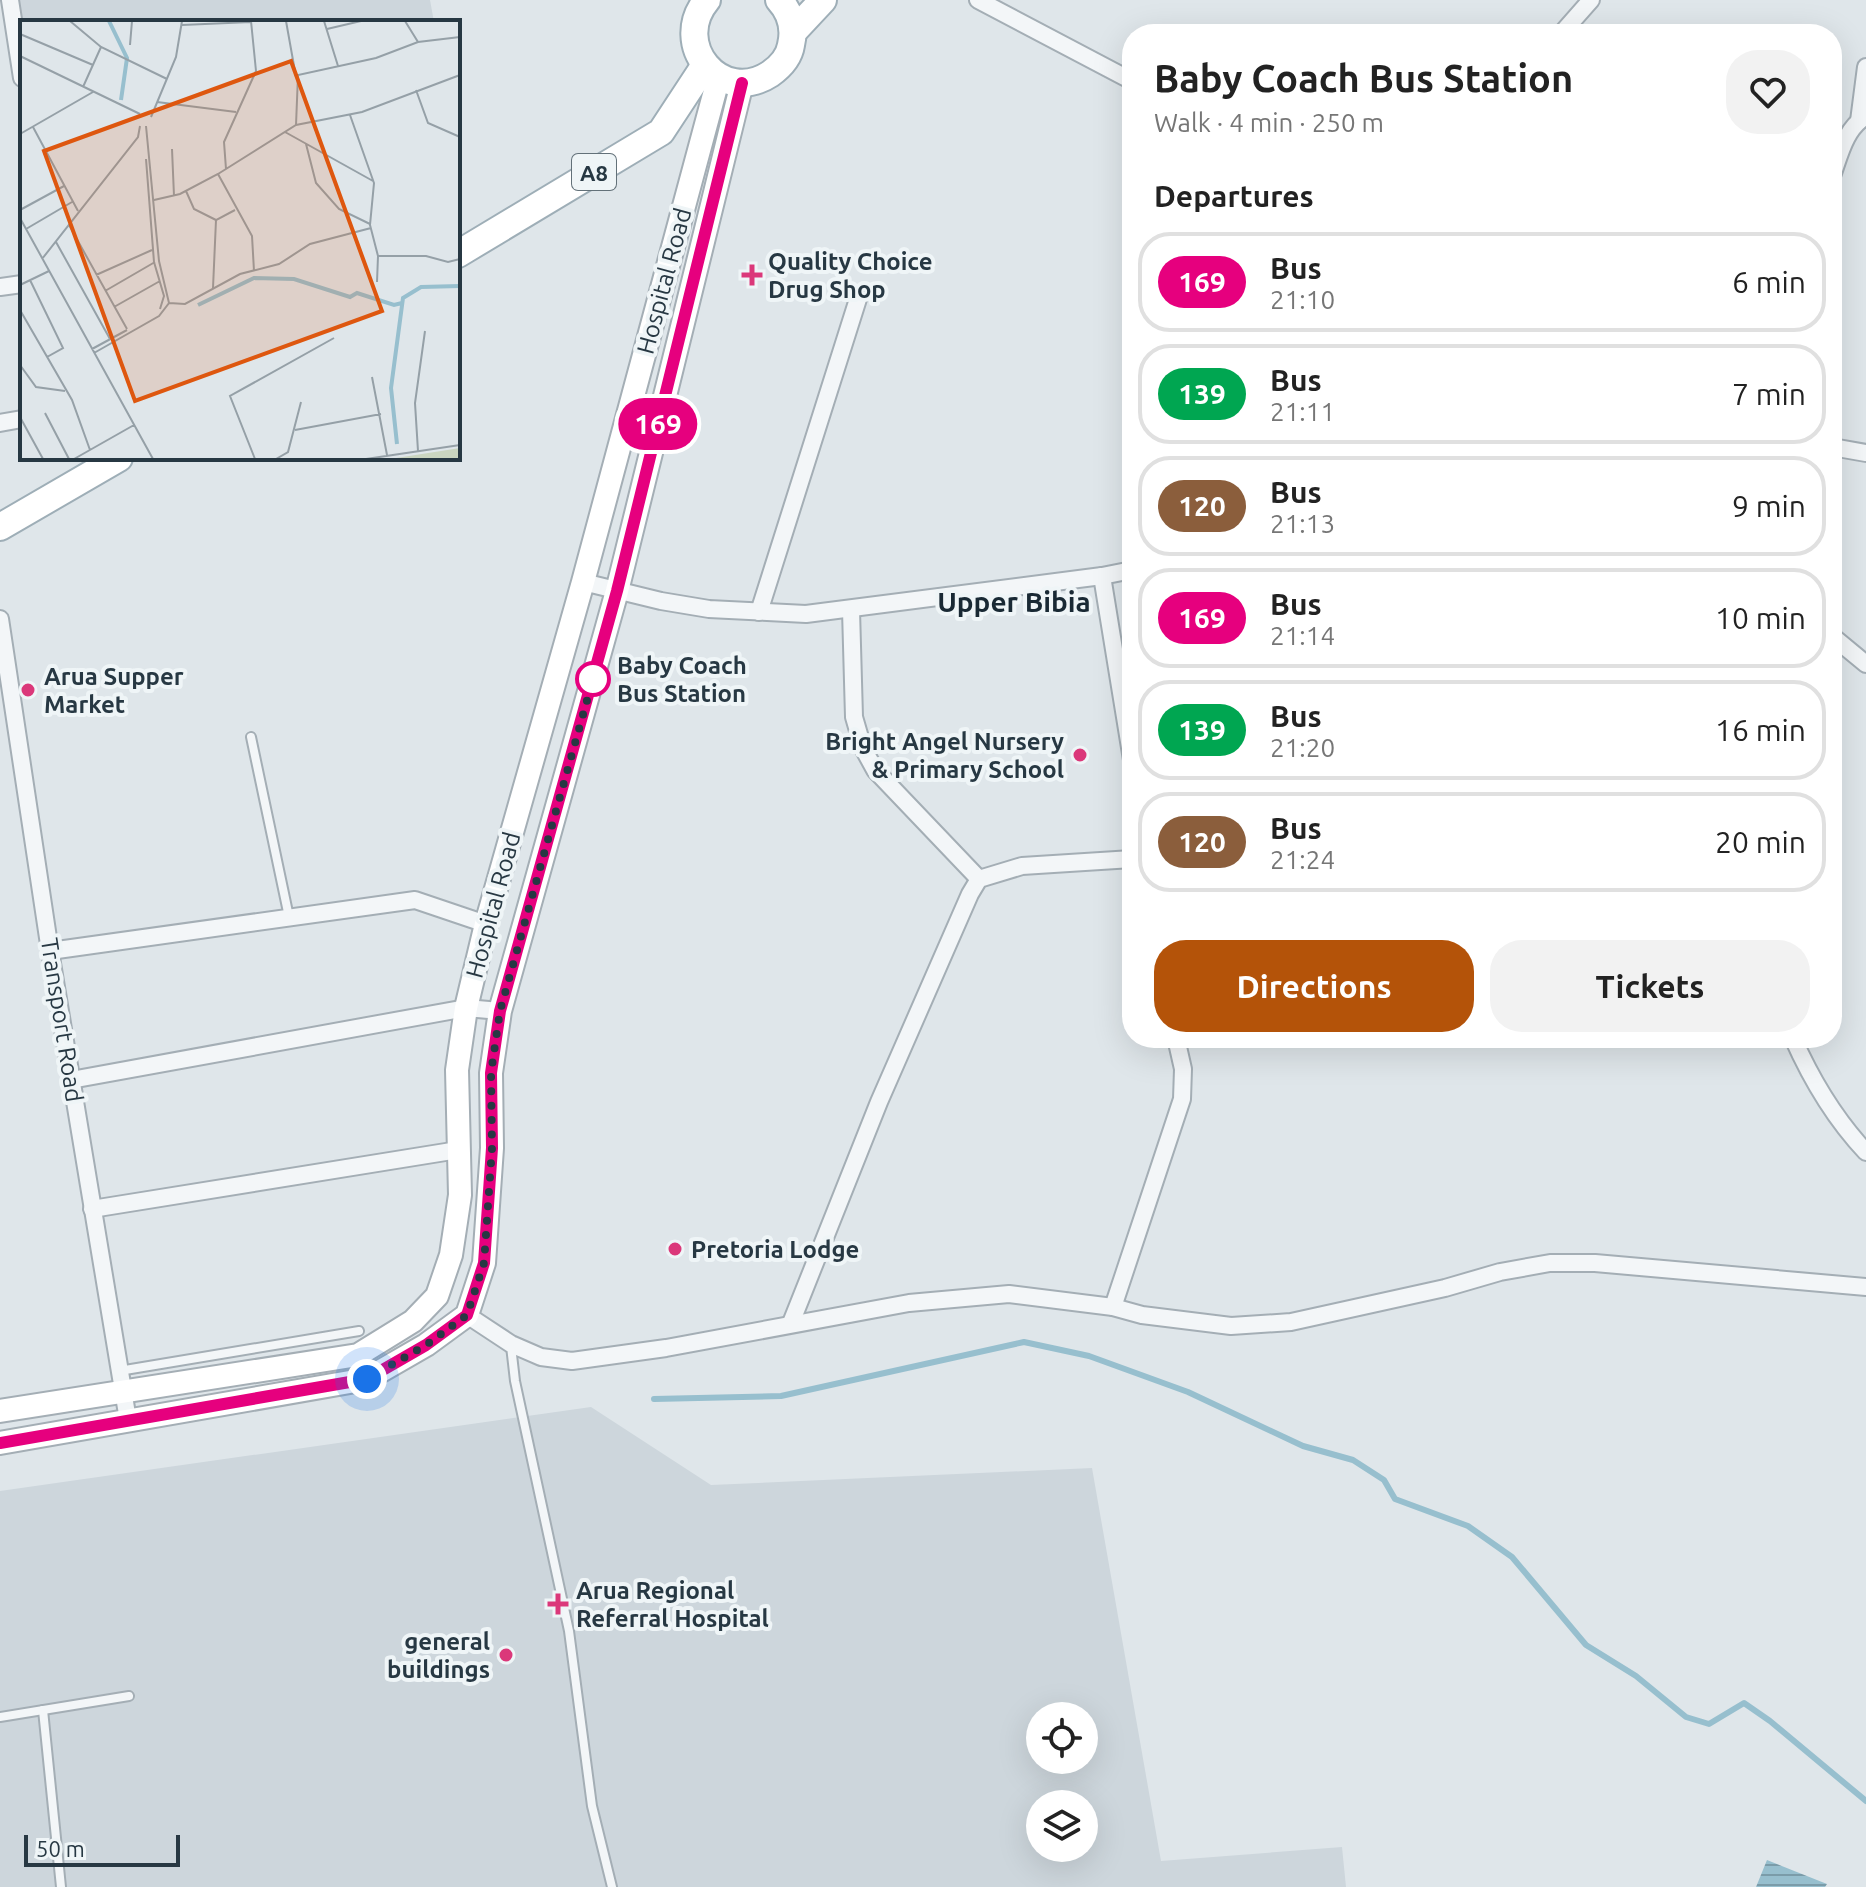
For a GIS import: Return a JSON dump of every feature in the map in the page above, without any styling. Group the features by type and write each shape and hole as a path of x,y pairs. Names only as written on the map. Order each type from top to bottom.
{"main road":[{"path":"707,0 699,9 693,28 695,48 722,75 762,79 779,68 790,51 794,31 788,9 779,0"},
{"path":"794,31 823,0"},
{"name":"A8","path":"460,253 661,132 722,75"},
{"name":"Hospital Road","path":"0,1411 120,1382 358,1355 413,1321 437,1296 451,1255 460,1195 457,1070 466,1008 486,924 722,75"},
{"name":"Hospital Road","path":"467,1315 484,1263 492,1148 491,1073 500,1011 617,591 722,75"},
{"path":"0,527 82,469 112,460"},
{"path":"0,1443 367,1379 426,1345 467,1315"}],"street":[{"path":"10,0 20,65"},
{"path":"978,0 1122,76"},
{"path":"1570,24 1591,0"},
{"path":"1842,148 1862,119 1866,67"},
{"path":"0,287 20,284"},
{"path":"759,612 858,299"},
{"path":"0,423 20,419"},
{"path":"1842,449 1866,453"},
{"path":"583,582 709,609 806,614 1122,572"},
{"path":"1102,576 1122,699"},
{"path":"851,610 854,717 863,748 875,770 979,879"},
{"name":"Transport Road","path":"0,619 50,951 128,1420"},
{"path":"1842,644 1866,664"},
{"path":"791,1323 879,1102 979,879 1022,866 1122,860"},
{"path":"50,951 415,900 486,924"},
{"path":"71,1080 466,1008 500,1011"},
{"path":"1113,1307 1182,1099 1183,1069 1178,1048"},
{"path":"1798,1048 1826,1103 1866,1152"},
{"path":"92,1209 458,1150"},
{"path":"467,1315 511,1344 541,1357 572,1361 666,1348 909,1303 1009,1294 1231,1326 1291,1322 1550,1263 1595,1263 1866,1287"}],"lane":[{"path":"251,737 290,918"},
{"path":"120,1382 359,1331"},
{"path":"511,1344 515,1381 569,1631 592,1806 612,1887"},
{"path":"0,1717 129,1696"},
{"path":"43,1710 61,1887"}],"shaded area":[{"path":"16,0 430,0 434,20 20,20 20,26"},
{"name":"Arua Regional Referral Hospital","path":"591,1407 711,1485 1092,1468 1161,1861 1342,1847 1346,1887 0,1887 0,1491"}],"water":[{"path":"1767,1860 1827,1884 1825,1887 1756,1887"}],"waterway":[{"path":"654,1399 781,1396 1024,1342 1089,1356 1188,1392 1303,1446 1353,1460 1384,1480 1395,1499 1468,1526 1512,1557 1586,1645 1636,1676 1686,1717 1709,1724 1744,1703 1866,1801"}],"bus line":[{"name":"169","path":"0,1443 367,1379 426,1345 467,1315 484,1263 492,1148 491,1073 500,1011 617,591 742,83"}],"place":[{"name":"Quality Choice Drug Shop","path":"752,275"},
{"name":"Baby Coach Bus Station","path":"593,679"},
{"name":"Arua Supper Market","path":"28,690"},
{"name":"Bright Angel Nursery & Primary School","path":"1080,755"},
{"name":"Pretoria Lodge","path":"675,1249"},
{"name":"Arua Regional Referral Hospital","path":"558,1604"},
{"name":"general buildings","path":"506,1655"}],"district":[{"name":"Upper Bibia","path":"1014,601"}],"route":[{"path":"367,1379 426,1345 467,1315 484,1263 492,1148 491,1073 500,1011 593,679"}]}
